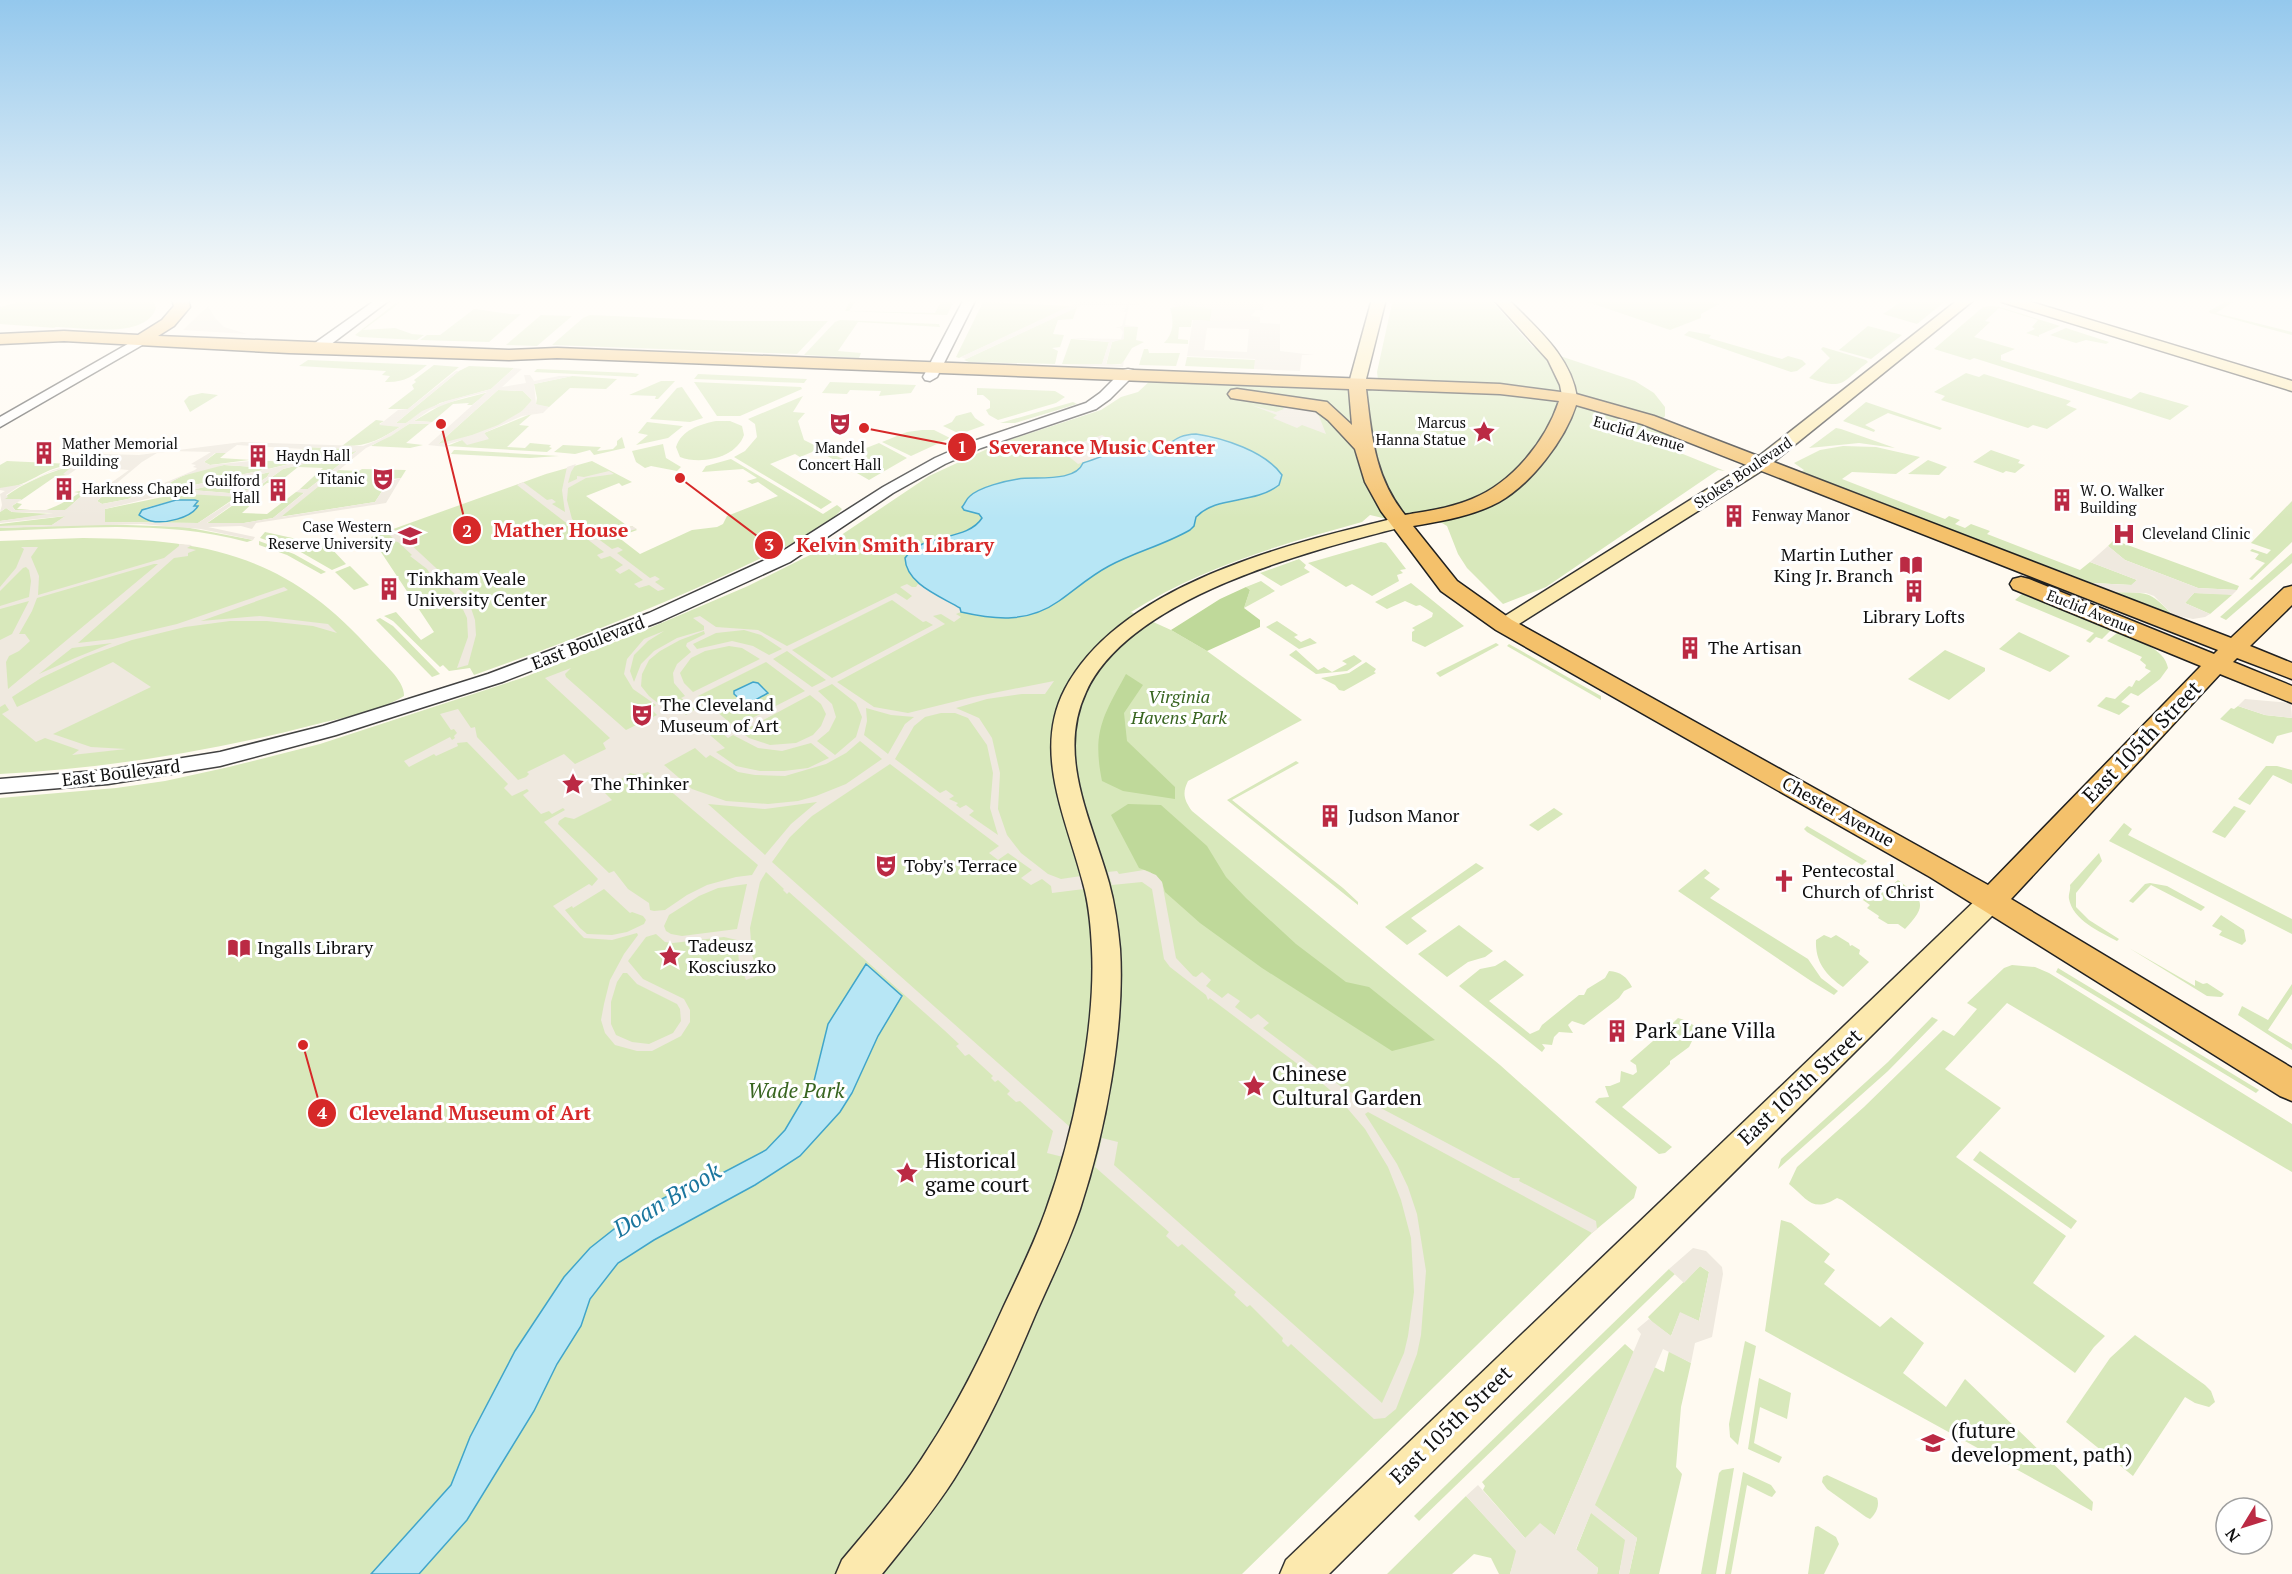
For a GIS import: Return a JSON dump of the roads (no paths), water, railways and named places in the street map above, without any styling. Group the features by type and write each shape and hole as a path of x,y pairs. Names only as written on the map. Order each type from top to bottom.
{"main road":[{"name":"Euclid Avenue","path":"911,372 1358,391 1494,404 1567,406 1754,467 2225,656 2292,695"},
{"path":"1362,372 1358,391 1362,446"},
{"path":"856,1574 926,1485 966,1423 997,1362 1050,1244 1063,1210 1081,1146 1102,1048 1107,994 1106,945 1100,900 1064,775 1061,739 1064,715 1077,688 1094,662 1121,636 1178,598 1216,580 1271,558 1400,522 1457,510 1490,499 1500,493 1541,454 1567,406 1569,389 1561,372"},
{"name":"Stokes Boulevard","path":"1504,625 1754,467 1874,372"},
{"path":"2248,372 2292,386"},
{"name":"Euclid Avenue","path":"1123,380 1237,394 1358,391"},
{"path":"1237,394 1320,406 1334,416 1362,446"},
{"name":"Chester Avenue","path":"1362,446 1375,482 1391,511 1449,586 1504,625 1991,901 2292,1086"},
{"name":"East 105th Street","path":"1300,1574 1725,1158 1887,1004 1991,901 2225,656 2292,593"},
{"name":"Euclid Avenue","path":"2225,656 2292,672"}],"street":[{"path":"0,423 86,372"},
{"name":"East Boulevard","path":"0,786 108,777 220,759 329,731 495,678 630,627 725,586 807,545 888,490 940,460 976,445 1081,410 1098,401 1123,380"}],"water":[{"path":"1196,434 1231,442 1265,459 1282,475 1279,485 1258,495 1225,502 1205,510 1196,517 1194,526 1190,530 1109,566 1059,601 1036,613 1024,616 999,618 961,612 960,608 925,588 911,575 907,567 905,558 922,544 966,531 975,526 982,518 979,514 964,510 962,507 969,497 980,490 1018,479 1072,474 1083,463 1109,454 1128,450 1153,451 1183,436"},
{"path":"176,500 195,500 198,501 194,506 198,506 190,514 170,521 151,521 139,515 142,510"},
{"path":"753,682 758,683 768,693 750,703 744,703 734,694 734,691"},
{"name":"Doan Brook","path":"866,964 902,996 878,1036 852,1093 840,1112 800,1156 755,1185 654,1240 618,1263 590,1299 581,1326 557,1364 534,1411 467,1520 419,1574 371,1574 451,1485 470,1437 515,1351 564,1277 590,1248 632,1215 677,1191 711,1179 766,1150 785,1130 814,1081 828,1024"}],"place":[{"name":"Mather House","path":"441,424"},
{"name":"Mandel Concert Hall","path":"840,424"},
{"name":"Severance Music Center","path":"864,428"},
{"name":"Marcus Hanna Statue","path":"1484,432"},
{"name":"Mather Memorial Building","path":"44,453"},
{"name":"Haydn Hall","path":"258,456"},
{"name":"Kelvin Smith Library","path":"680,478"},
{"name":"Titanic","path":"383,479"},
{"name":"Harkness Chapel","path":"64,489"},
{"name":"Guilford Hall","path":"278,490"},
{"name":"W. O. Walker Building","path":"2062,500"},
{"name":"Fenway Manor","path":"1734,516"},
{"name":"Cleveland Clinic","path":"2124,534"},
{"name":"Case Western Reserve University","path":"410,536"},
{"name":"Martin Luther King Jr. Branch","path":"1911,565"},
{"name":"Tinkham Veale University Center","path":"389,589"},
{"name":"Library Lofts","path":"1914,591"},
{"name":"The Artisan","path":"1690,648"},
{"name":"The Cleveland Museum of Art","path":"642,715"},
{"name":"The Thinker","path":"573,784"},
{"name":"Judson Manor","path":"1330,816"},
{"name":"Toby's Terrace","path":"886,866"},
{"name":"Pentecostal Church of Christ","path":"1784,881"},
{"name":"Ingalls Library","path":"239,948"},
{"name":"Tadeusz Kosciuszko","path":"670,956"},
{"name":"Park Lane Villa","path":"1617,1031"},
{"name":"Cleveland Museum of Art","path":"303,1045"},
{"name":"Chinese Cultural Garden","path":"1254,1086"},
{"name":"Historical game court","path":"907,1173"},
{"name":"(future development, path)","path":"1933,1443"}],"park label":[{"name":"Virginia Havens Park","path":"1179,707"},
{"name":"Wade Park","path":"796,1091"}]}
